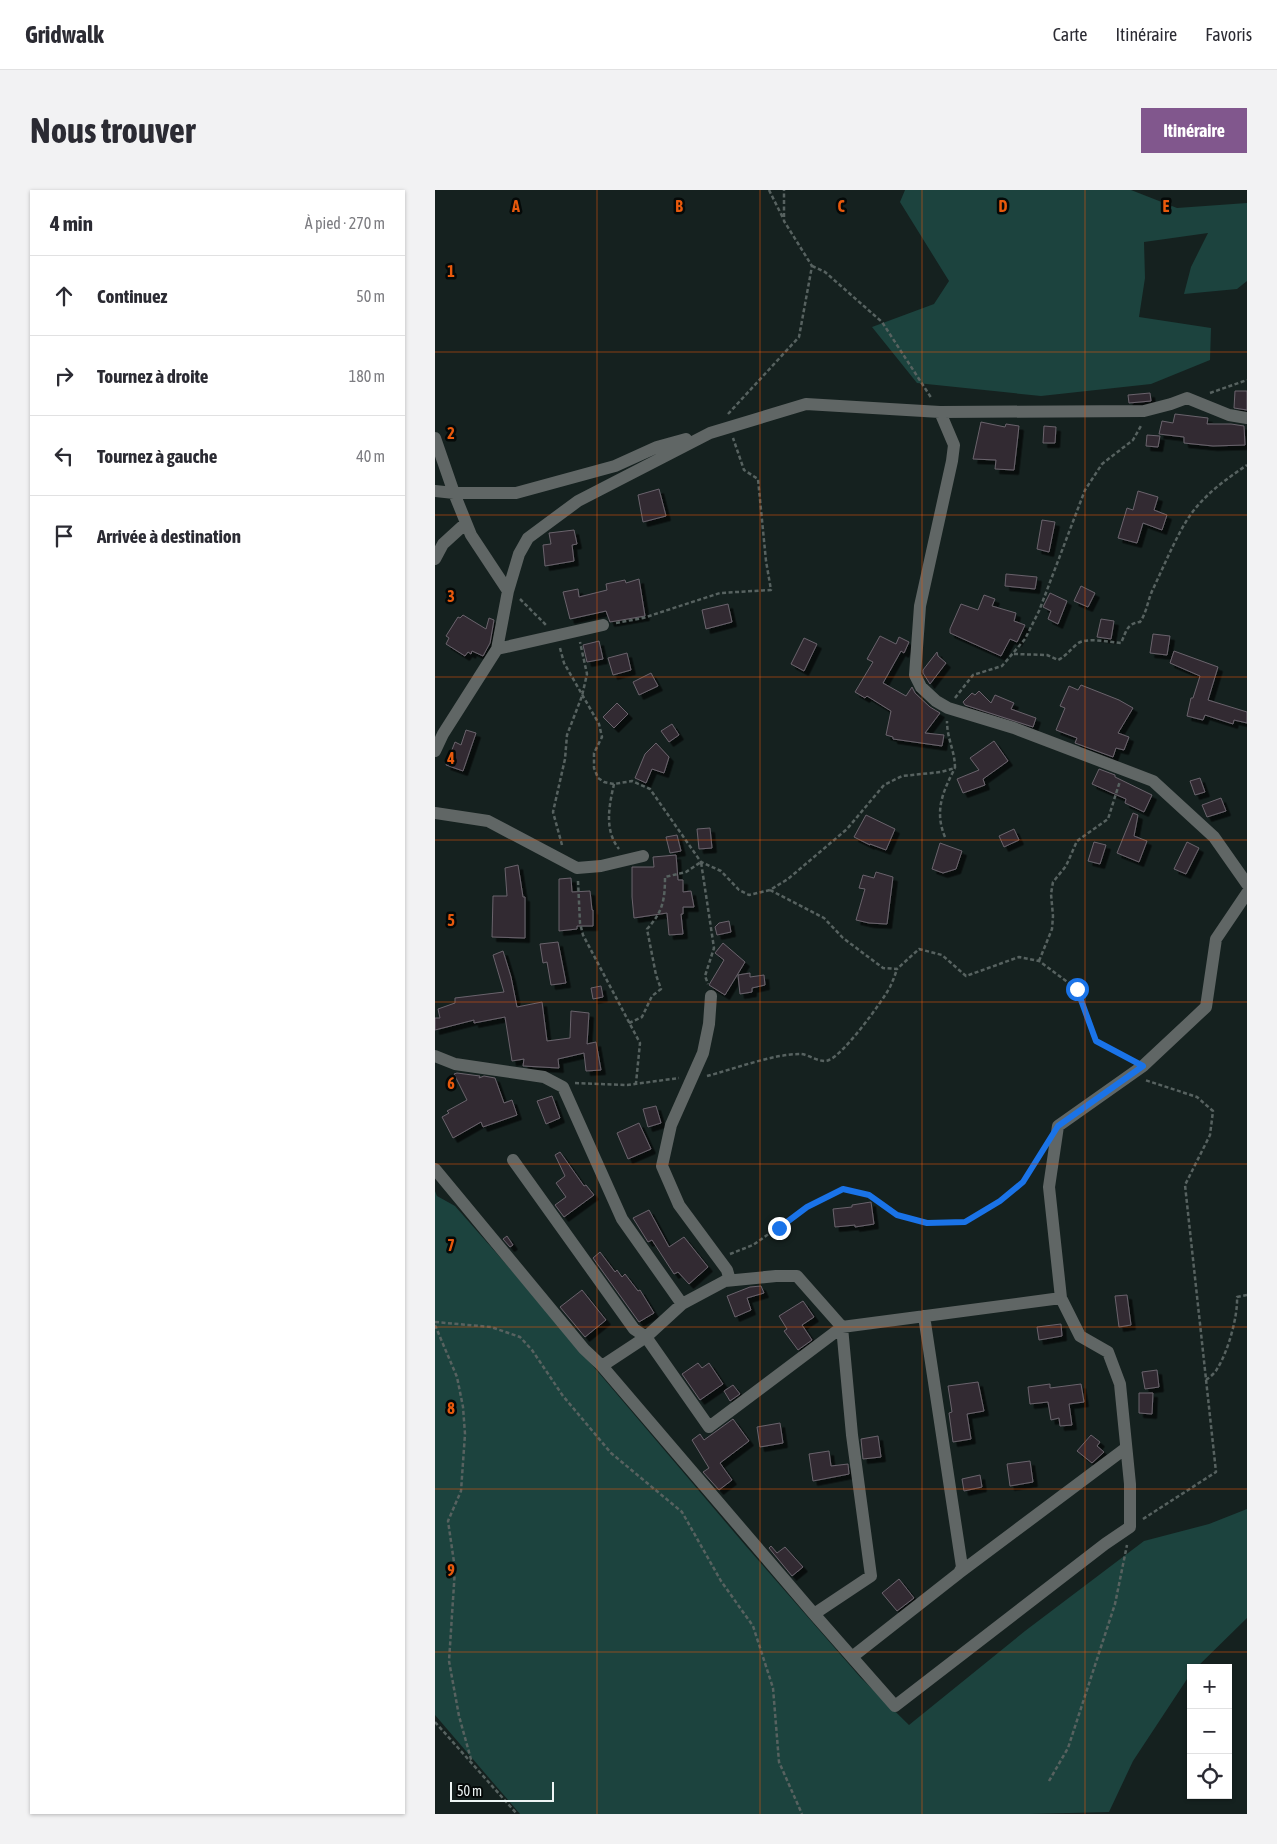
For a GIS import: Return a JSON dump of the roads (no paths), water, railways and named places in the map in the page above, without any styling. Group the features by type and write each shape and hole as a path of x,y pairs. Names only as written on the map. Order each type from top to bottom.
{"street":[{"path":"435,491 455,493 516,493 615,466 657,448 806,404 940,412 1144,410 1187,398 1229,415 1247,418"},
{"path":"940,412 954,445 919,606 915,675 921,687 936,701 948,708 1014,728 1153,781 1214,837 1247,884"},
{"path":"435,751 443,734 497,649 519,554 528,538 578,501 710,433"},
{"path":"435,438 471,535 509,591"},
{"path":"435,559 443,544 466,524"},
{"path":"497,649 603,625"},
{"path":"435,813 488,821 577,868 601,866 643,856"},
{"path":"435,1169 584,1349 602,1366 895,1706 1105,1544 1130,1527 1130,1484 1120,1384 1108,1352 1080,1336 1061,1298 1049,1187 1058,1126 1143,1066 1206,1007 1216,939 1247,893"},
{"path":"602,1366 646,1337 683,1304 729,1277 729,1274 679,1205 662,1166 671,1125 703,1053 709,1024 711,996"},
{"path":"435,1056 455,1064 543,1077 563,1087 623,1219 683,1304"},
{"path":"513,1160 634,1329 646,1337 709,1427 842,1327 1061,1298"},
{"path":"725,1281 797,1276 842,1327 851,1435 871,1576 814,1614"},
{"path":"924,1316 962,1567 959,1574"},
{"path":"851,1657 1127,1448"}]}
